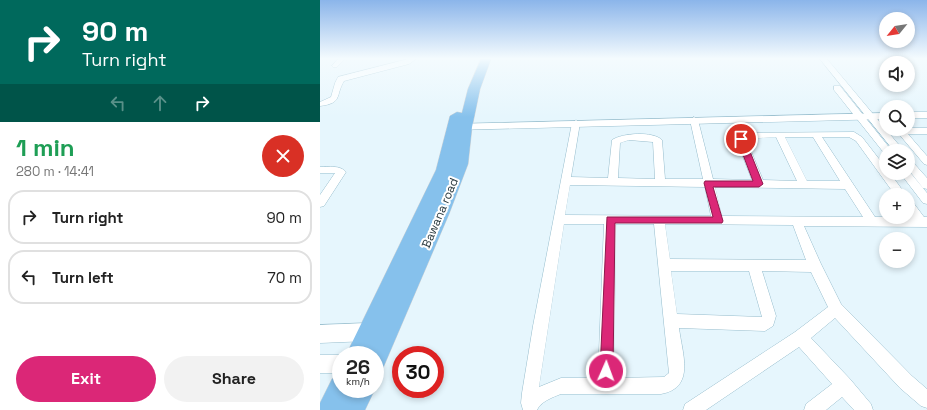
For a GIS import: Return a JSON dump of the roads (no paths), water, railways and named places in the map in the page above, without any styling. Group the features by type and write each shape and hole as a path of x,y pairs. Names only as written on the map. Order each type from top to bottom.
{"main road":[{"name":"Bawana road","path":"381,346 460,164 463,90 468,78"},
{"name":"Bawana road","path":"362,346 425,214 444,170 478,78"},
{"path":"330,410 336,398"},
{"path":"352,410 358,398"}],"street":[{"path":"320,104 329,103 334,100 341,79 345,78"},
{"path":"832,78 862,113 892,144"},
{"path":"837,78 882,144"},
{"path":"915,109 927,109"},
{"path":"461,123 576,123 694,120 862,113 879,110"},
{"path":"461,123 862,113 879,115"},
{"path":"915,115 927,115"},
{"path":"694,120 718,221"},
{"path":"530,406 540,326 576,123"},
{"path":"926,159 902,133 907,130 927,131"},
{"path":"759,184 741,136 747,134 846,134 855,136 896,188"},
{"path":"779,135 804,184"},
{"path":"816,135 872,222"},
{"path":"612,181 615,142 624,138 651,138 657,140 660,182"},
{"path":"320,170 336,170 341,172 320,203"},
{"path":"915,170 927,185"},
{"path":"911,180 927,200"},
{"path":"566,181 848,185"},
{"path":"915,212 924,222"},
{"path":"559,219 924,222"},
{"path":"606,386 610,219"},
{"path":"530,406 547,391 561,386 661,386 668,385 674,381 677,374 659,220"},
{"path":"798,222 815,266 836,309 901,377 927,400"},
{"path":"664,265 815,266"},
{"path":"670,321 765,324 768,322 769,316 754,266"},
{"path":"691,410 800,337 836,309"},
{"path":"320,334 368,332"},
{"path":"800,337 865,410"},
{"path":"320,364 332,364"},
{"path":"812,410 844,385"}]}
